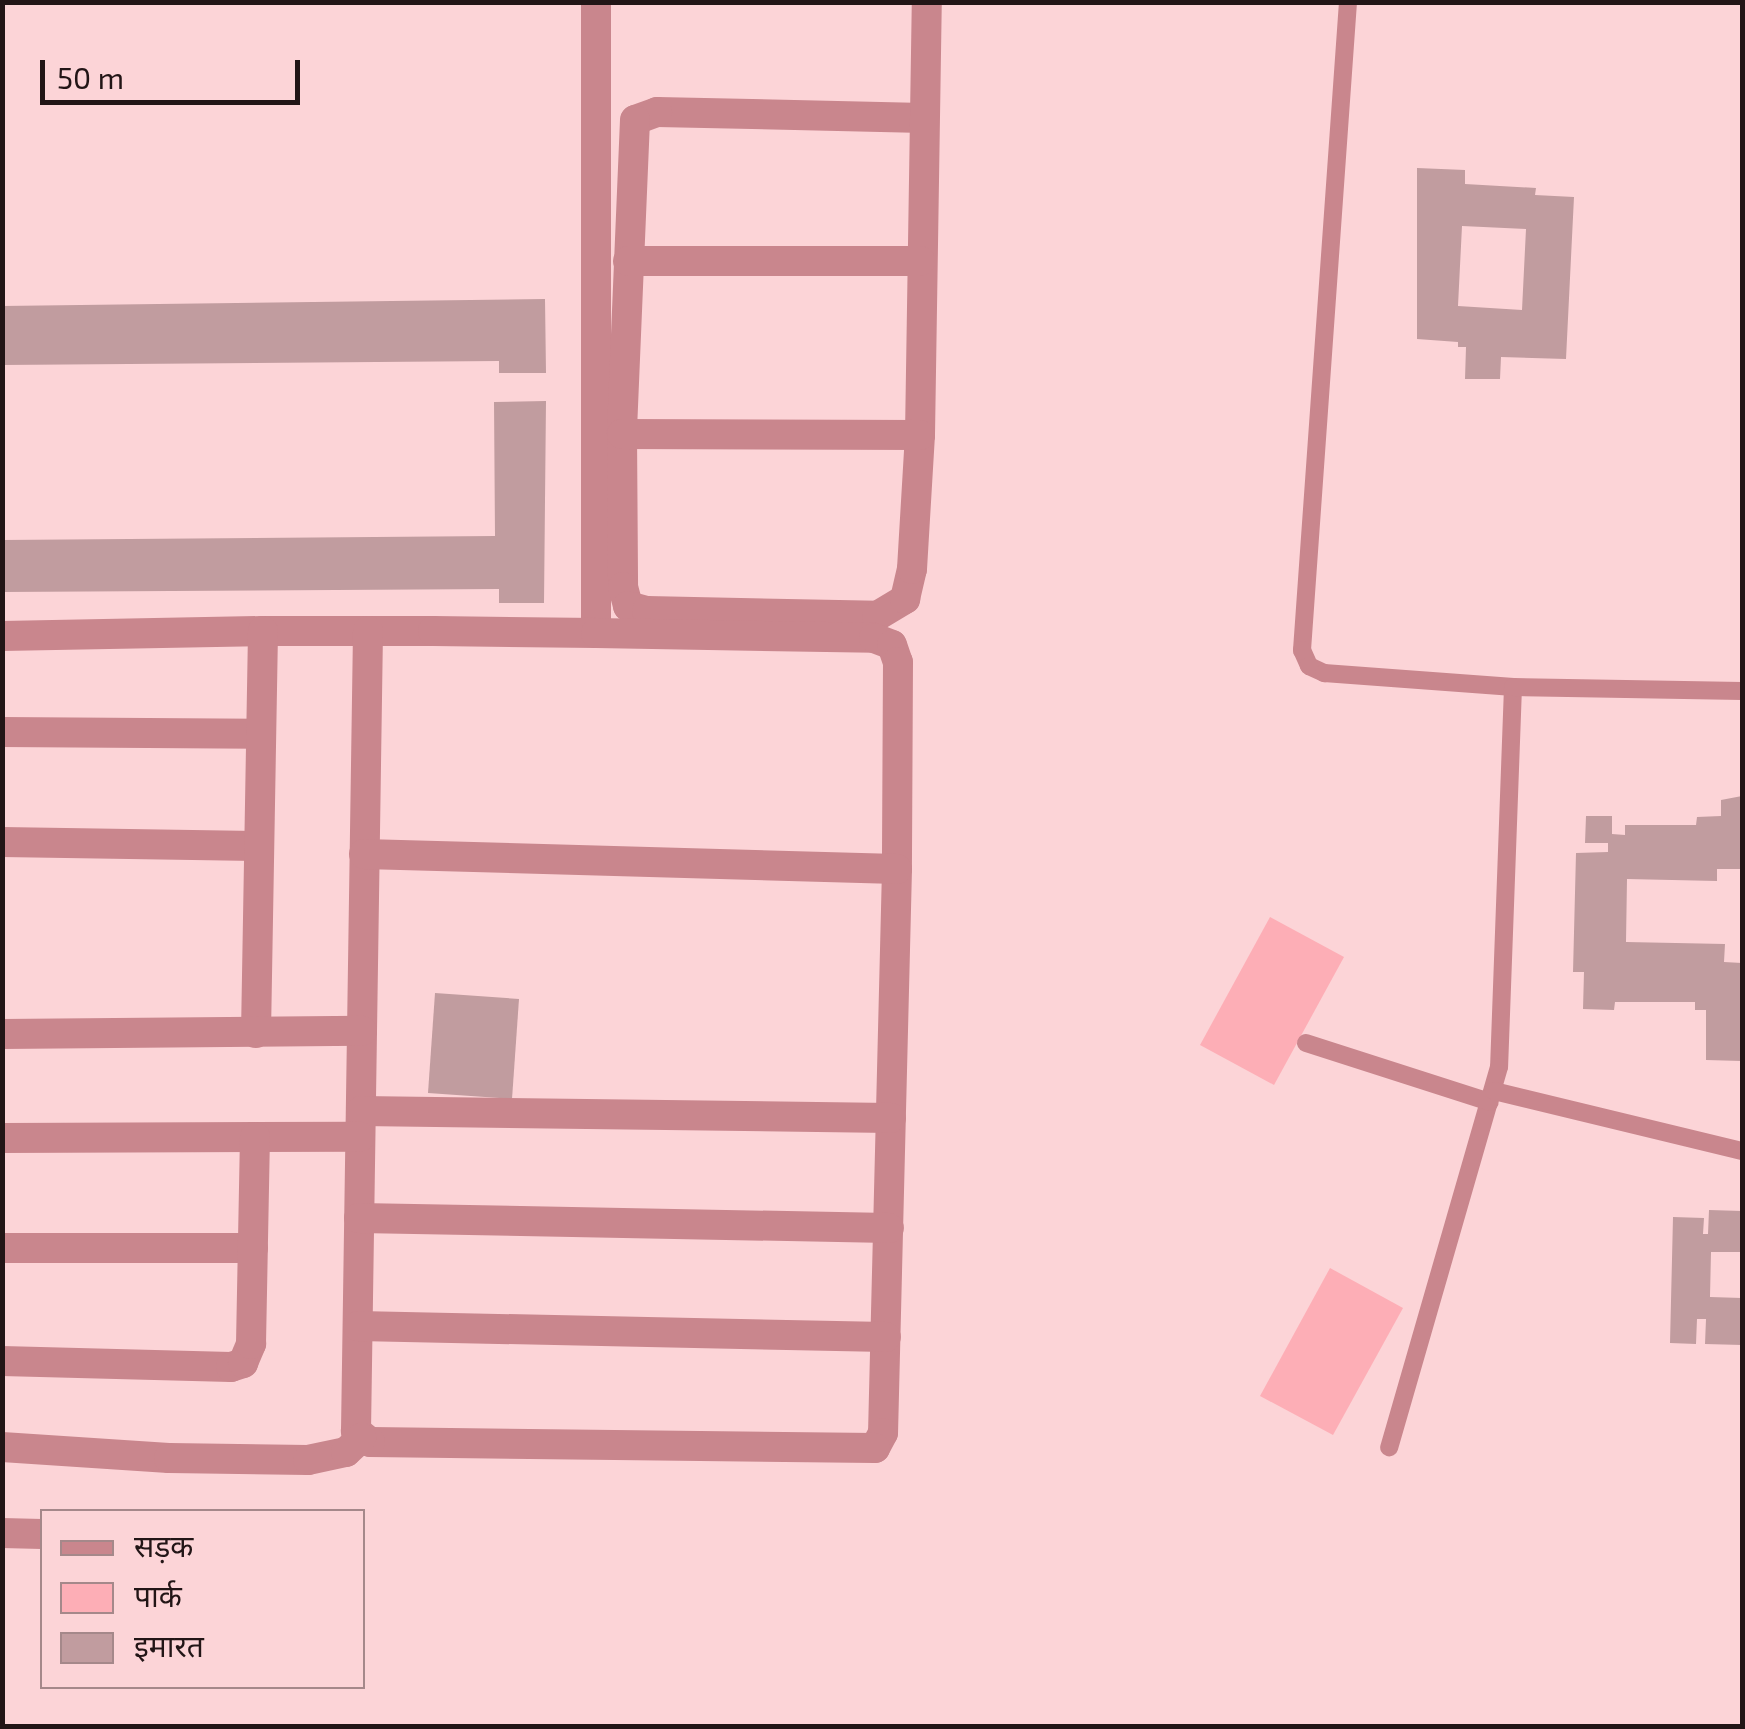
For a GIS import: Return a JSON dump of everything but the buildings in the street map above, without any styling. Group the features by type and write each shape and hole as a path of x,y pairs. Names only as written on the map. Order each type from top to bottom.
{"street":[{"path":"596,2 596,632"},
{"path":"924,118 644,114 635,120 622,434 623,586 628,606 647,611 878,616 905,599 910,586 920,436 927,2"},
{"path":"628,261 920,261"},
{"path":"622,434 920,436"},
{"path":"2,636 262,631 368,631 596,632 874,638 892,645 898,662 897,869 886,1336 882,1432 876,1448 370,1442 361,1438 355,1422 368,631"},
{"path":"256,1032 262,631"},
{"path":"2,732 261,734"},
{"path":"2,842 259,846"},
{"path":"364,854 897,869"},
{"path":"2,1034 362,1032"},
{"path":"2,1138 255,1136 360,1124 891,1118"},
{"path":"2,1361 231,1367 243,1363 251,1344 255,1136"},
{"path":"359,1218 889,1228"},
{"path":"2,1248 253,1248"},
{"path":"358,1326 886,1336"},
{"path":"2,1446 169,1458 308,1460 346,1452 361,1438"},
{"path":"2,1533 40,1534"}],"lane":[{"path":"1348,2 1302,650 1308,666 1324,673 1513,687 1742,690"},
{"path":"1389,1447 1499,1067 1513,687"},
{"path":"1306,1044 1492,1096 1742,1151"}],"green space":[{"path":"1270,917 1344,957 1274,1085 1200,1045"},
{"path":"1330,1268 1403,1308 1333,1435 1260,1396"}]}
